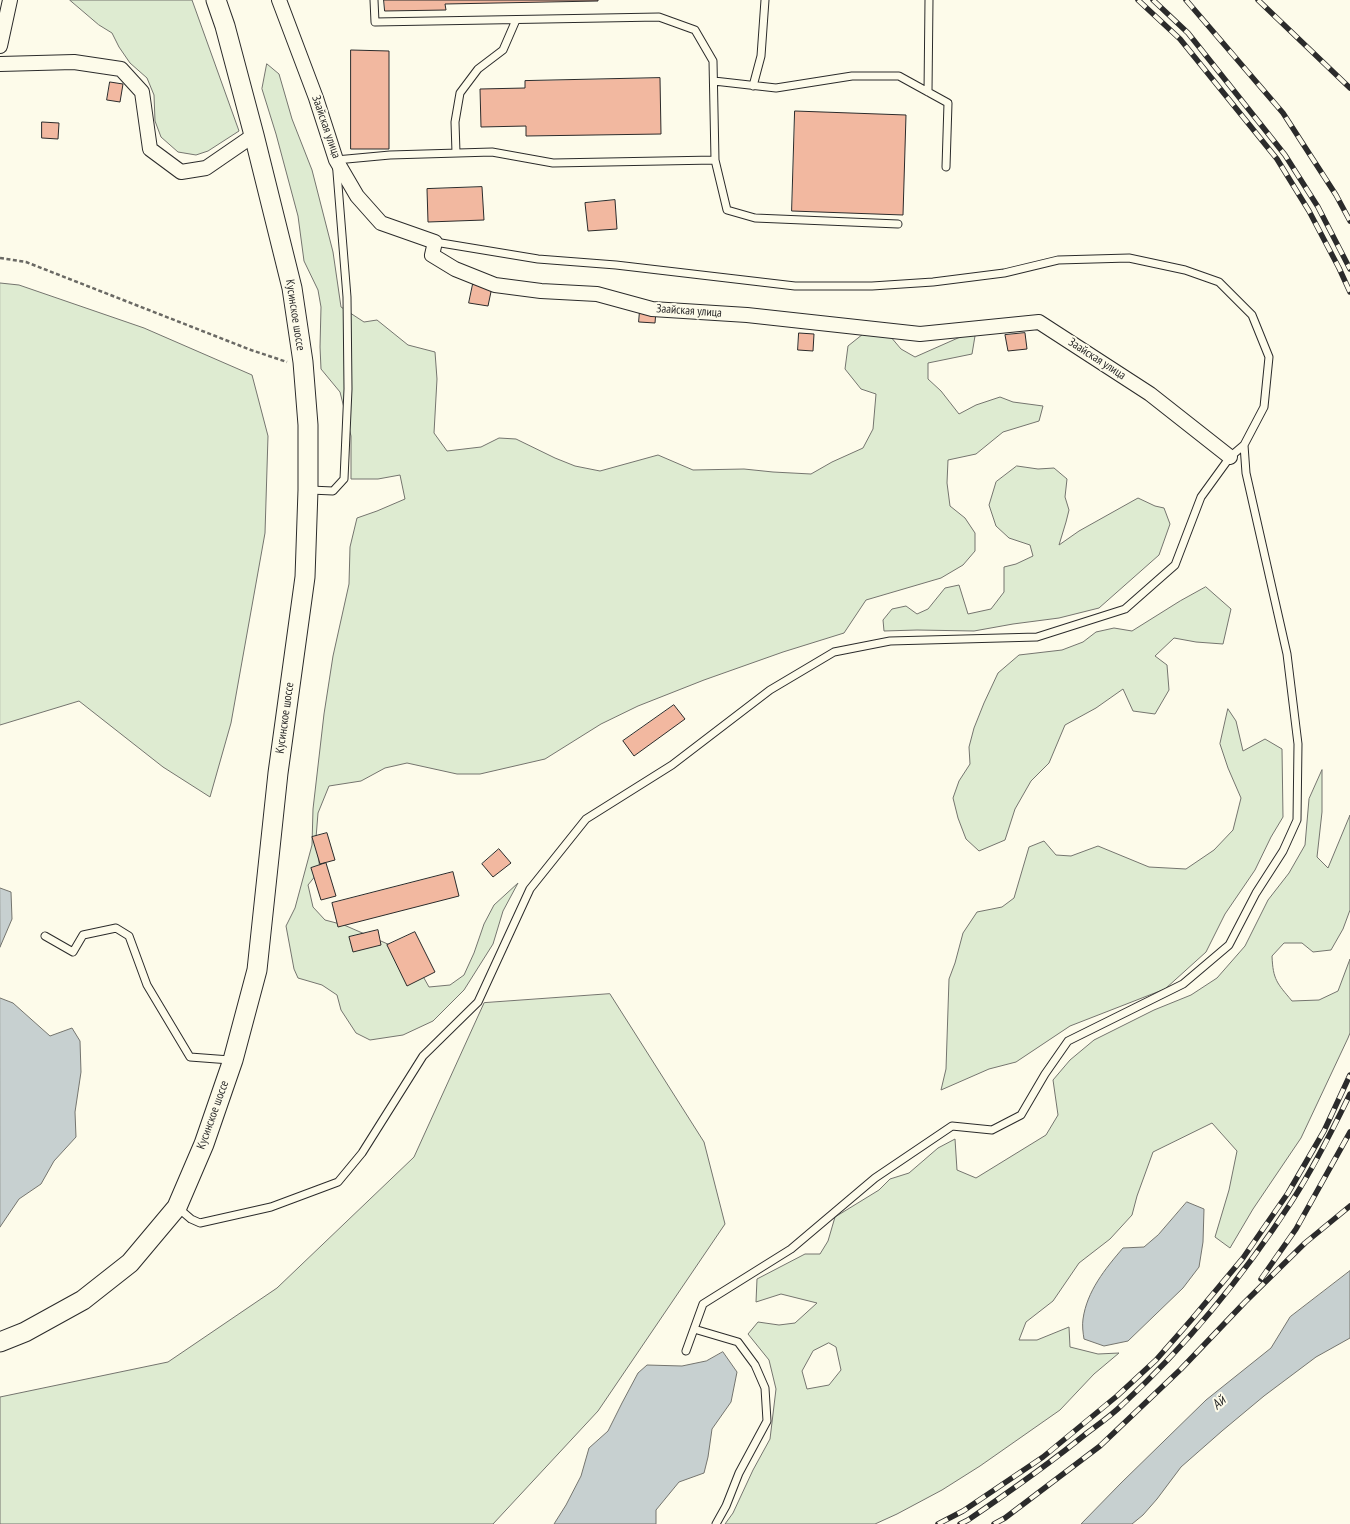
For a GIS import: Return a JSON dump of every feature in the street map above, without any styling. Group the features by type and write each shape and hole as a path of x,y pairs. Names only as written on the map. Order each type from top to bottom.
{"main road":[{"name":"Кусинское шоссе","path":"0,1342 25,1332 91,1294 130,1263 177,1207 204,1144 233,1060 257,970 278,773 305,577 308,425 303,362 292,288 254,135 225,26 216,0"}],"street":[{"path":"0,46 10,0"},
{"name":"Заайская улица","path":"279,0 316,98 336,160 357,196 381,223 435,242 432,255 455,269 495,285 541,291 597,294 652,309 746,315 920,334 1039,322 1150,394 1230,457"},
{"path":"0,64 74,62 121,69 142,92 150,149 181,172 206,168 254,135"}],"lane":[{"path":"374,0 375,22 659,17 695,30 713,61 715,160 727,210 755,218 898,224"},
{"path":"753,86 761,56 765,0"},
{"path":"928,92 929,0"},
{"path":"456,153 454,122 460,92 478,69 503,50 516,20"},
{"path":"714,81 776,88 852,76 900,76 948,103 946,167"},
{"path":"308,490 333,491 344,479 348,389 347,297 336,160 390,155 492,152 553,163 715,160"},
{"path":"177,1207 190,1219 200,1223 271,1207 338,1182 362,1153 423,1056 478,1002 530,889 586,819 672,765 770,690 834,652 890,641 1037,637 1126,609 1175,564 1202,497 1230,457 1244,445 1264,407 1269,357 1252,315 1218,282 1185,270 1129,258 1058,260 1004,273 933,282 872,286 795,286 538,259 435,242"},
{"path":"686,1351 704,1304 791,1249 875,1178 952,1126 992,1130 1021,1115 1045,1074 1068,1041 1183,984 1229,945 1256,893 1283,851 1297,820 1298,744 1287,654 1246,473 1244,445"},
{"path":"45,936 72,952 84,935 116,928 129,936 147,985 190,1058 233,1060"},
{"path":"694,1330 738,1342 755,1365 765,1388 767,1421 739,1474 726,1506 716,1524"}],"path":[{"path":"0,258 26,262 285,362 303,362"}],"green space":[{"path":"70,0 192,0 239,131 208,151 196,155 178,152 161,137 155,121 154,95 147,78 130,63 112,33 99,25"},
{"path":"267,64 279,74 292,119 312,170 333,252 341,307 364,322 377,320 408,345 435,352 437,379 434,433 447,451 481,447 499,438 516,439 575,466 600,471 658,455 693,470 744,469 811,474 863,448 873,429 876,394 861,389 845,369 848,346 873,326 890,336 901,349 915,357 976,330 972,354 928,363 928,379 941,391 959,414 976,405 1000,397 1013,402 1043,406 1039,421 1003,432 976,454 948,460 947,483 950,506 965,518 975,533 975,551 963,565 941,578 866,600 844,633 783,652 638,706 601,724 545,759 480,774 457,774 407,763 385,768 361,781 329,786 318,813 316,838 320,870 308,885 313,907 325,920 344,925 390,945 420,971 429,987 450,985 464,975 484,924 494,905 518,883 503,911 493,944 464,990 433,1021 403,1035 370,1040 356,1033 341,1010 337,995 322,985 298,978 294,969 286,926 295,908 312,845 313,809 324,714 333,656 349,584 350,547 357,518 405,499 400,475 378,479 351,479 351,436 340,392 321,369 321,307 318,290 304,261 298,216 262,89"},
{"path":"0,283 19,285 144,328 252,375 268,436 265,533 231,723 210,797 163,767 79,701 0,725"},
{"path":"1017,466 1038,469 1054,468 1067,479 1065,497 1069,510 1059,545 1079,531 1138,498 1164,508 1170,524 1159,555 1099,608 1059,618 974,631 884,631 883,620 892,609 906,606 917,614 928,609 945,588 959,585 968,614 991,609 1004,592 1004,567 1033,556 1030,545 1009,538 996,526 989,505 996,482"},
{"path":"1206,587 1231,609 1223,644 1174,638 1155,656 1167,665 1169,690 1155,714 1133,711 1123,689 1096,708 1065,725 1049,763 1031,781 1015,809 1005,840 979,851 966,839 953,798 959,781 970,764 969,747 974,728 998,673 1019,655 1062,650 1083,642 1096,632 1114,628 1132,631"},
{"path":"1228,709 1236,721 1243,751 1265,739 1282,749 1283,817 1255,870 1225,914 1206,952 1165,989 1070,1026 1016,1062 989,1069 941,1090 946,1069 949,979 963,933 977,912 1002,907 1014,898 1029,847 1044,841 1056,855 1071,856 1098,846 1149,867 1186,869 1214,850 1233,830 1241,798 1220,744"},
{"path":"1322,770 1322,812 1317,857 1328,868 1350,815 1350,910 1343,929 1331,950 1313,952 1302,943 1284,943 1272,956 1273,971 1279,985 1292,1001 1319,1000 1338,991 1350,959 1350,1033 1301,1138 1253,1209 1230,1248 1215,1237 1229,1190 1237,1151 1212,1123 1153,1152 1132,1215 1110,1239 1079,1263 1053,1301 1026,1322 1019,1340 1037,1340 1069,1327 1070,1347 1098,1354 1119,1353 1094,1374 1060,1410 942,1490 875,1524 725,1524 733,1513 770,1439 776,1389 769,1360 748,1334 758,1322 779,1325 795,1323 817,1303 781,1294 756,1302 757,1279 805,1254 820,1254 828,1241 835,1217 879,1190 890,1179 909,1173 938,1148 955,1139 957,1170 976,1178 1046,1135 1058,1115 1053,1080 1070,1060 1094,1040 1154,1010 1191,995 1217,978 1245,946 1268,900 1289,873 1305,845 1309,799","holes":["829,1343 836,1347 841,1370 829,1385 807,1389 802,1371 813,1351"]},
{"path":"610,994 704,1142 725,1224 598,1411 493,1524 0,1524 0,1397 168,1362 277,1288 414,1157 484,1003"}],"water":[{"path":"0,888 11,892 12,919 0,947"},
{"path":"0,998 13,1003 50,1036 72,1028 80,1041 81,1072 75,1112 76,1137 54,1161 41,1184 19,1199 0,1227"},
{"path":"1187,1202 1204,1209 1203,1242 1199,1267 1183,1288 1128,1341 1104,1346 1084,1339 1083,1321 1088,1299 1110,1264 1123,1248 1144,1247 1158,1235"},
{"name":"Ай","path":"1350,1271 1350,1338 1316,1357 1264,1396 1222,1431 1181,1467 1157,1499 1132,1524 1081,1524 1206,1400 1271,1348 1290,1317"},
{"path":"723,1352 737,1372 731,1402 712,1429 704,1473 679,1482 656,1510 656,1524 554,1524 581,1476 589,1448 608,1431 638,1373 647,1365 682,1366 706,1361"}],"building":[{"path":"384,0 598,1 445,4 446,10 385,11"},
{"path":"351,50 389,51 389,149 351,149"},
{"path":"660,78 661,134 526,136 526,126 481,127 480,89 525,88 525,81"},
{"path":"110,82 123,84 120,102 107,100"},
{"path":"795,111 906,115 903,215 792,211"},
{"path":"42,122 59,123 58,139 42,138"},
{"path":"482,187 484,220 428,222 427,189"},
{"path":"615,200 617,229 588,231 585,203"},
{"path":"473,284 492,287 488,306 469,303"},
{"path":"640,310 656,311 655,323 639,322"},
{"path":"799,333 814,334 813,351 798,350"},
{"path":"1025,333 1027,349 1008,351 1005,335"},
{"path":"674,705 685,719 634,756 623,741"},
{"path":"327,833 335,860 320,864 312,837"},
{"path":"499,849 511,863 493,877 482,864"},
{"path":"326,863 336,896 321,900 311,868"},
{"path":"453,872 459,896 338,927 332,903"},
{"path":"378,930 381,945 353,952 349,937"},
{"path":"415,932 435,972 407,986 387,945"}],"railway":[{"path":"1138,0 1180,39 1277,159 1309,211 1350,292"},
{"path":"1153,0 1188,33 1285,155 1318,207 1350,269"},
{"path":"1186,0 1283,113 1336,195 1350,221"},
{"path":"1258,0 1350,88"},
{"path":"938,1524 963,1511 1043,1457 1117,1396 1156,1360 1243,1258 1288,1193 1324,1131 1350,1075"},
{"path":"960,1524 1029,1478 1110,1416 1147,1381 1192,1333 1235,1282 1274,1229 1315,1162 1350,1094"},
{"path":"1261,1279 1296,1229 1350,1132"},
{"path":"994,1524 1005,1518 1100,1446 1181,1369 1305,1243 1350,1206"}]}
